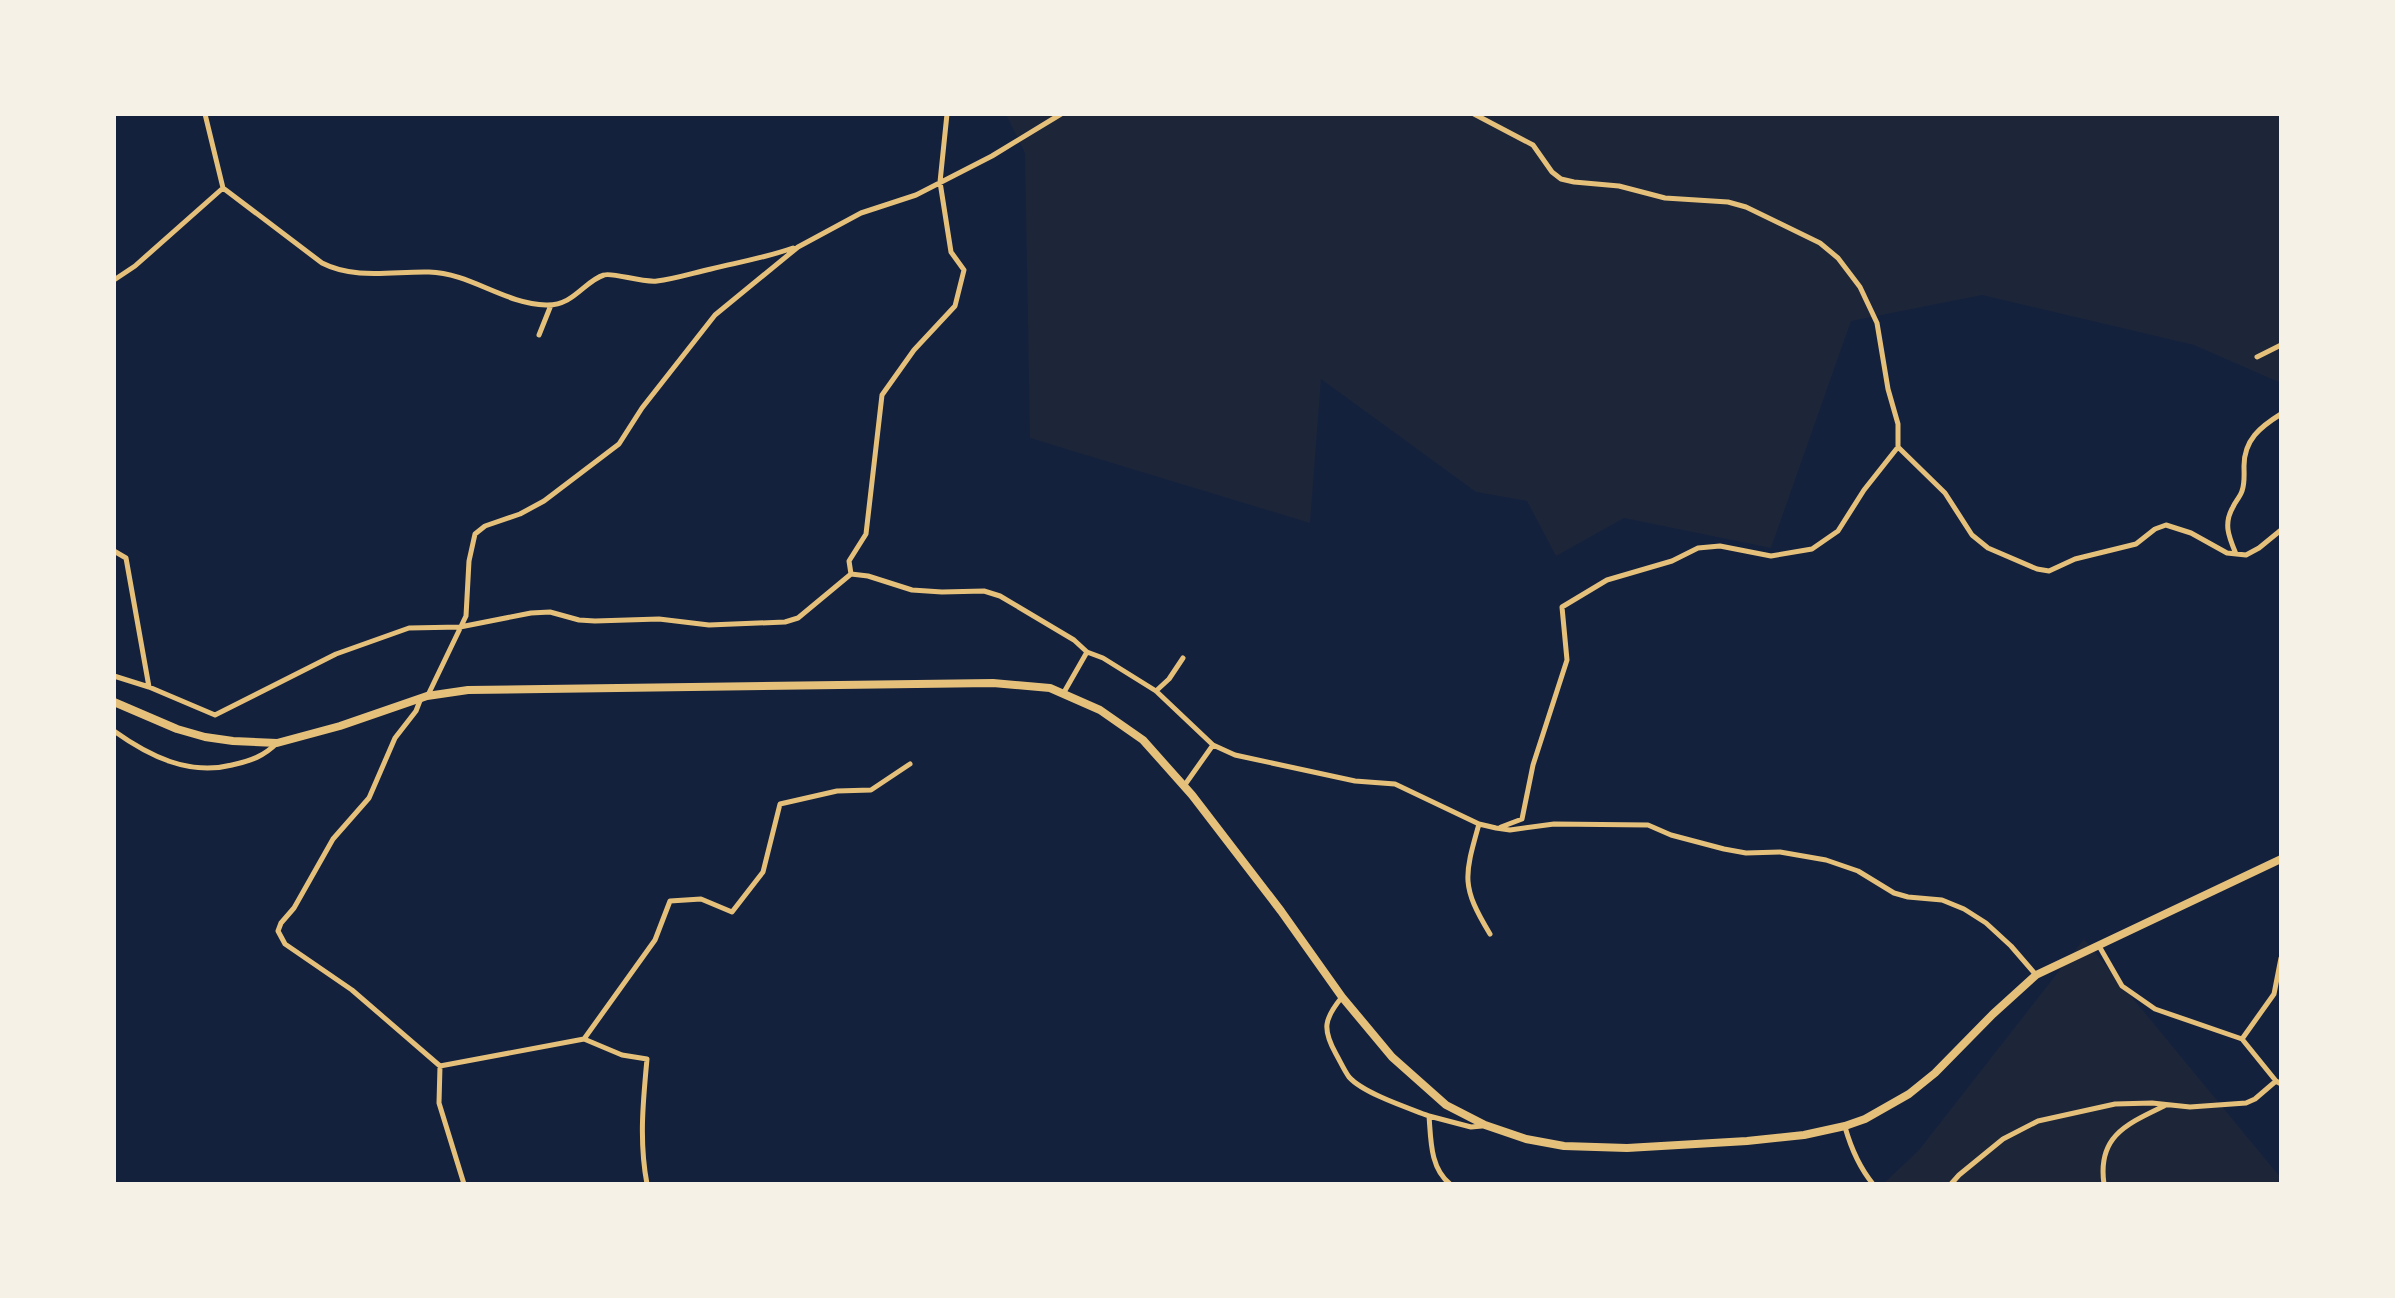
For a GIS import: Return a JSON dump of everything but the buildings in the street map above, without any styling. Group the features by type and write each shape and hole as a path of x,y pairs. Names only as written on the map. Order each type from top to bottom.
{"highway":[{"path":"114,702 177,729 205,737 277,743 340,726 424,697 468,690 977,683 1050,688 1100,710 1143,740 1184,786 1281,911 1342,997 1392,1057 1446,1105 1485,1125 1526,1139 1564,1146 1627,1148 1761,1139 1804,1135 1865,1119 1909,1094 2036,975 2281,859"}],"street":[{"path":"205,114 223,188 322,263 334,269 379,274 445,274 523,301 551,305 575,296 603,275 657,281 758,260 798,247 861,213 916,195 992,156 1061,114"},
{"path":"851,574 849,561 866,534 882,395 914,350 955,306 964,270 951,252 940,182 947,114"},
{"path":"1474,114 1533,145 1552,172 1561,179 1619,186 1665,198 1728,202 1746,207 1820,243 1838,258 1871,305 1898,424 1898,447 1864,490 1838,531 1812,549 1771,556 1720,546 1698,548 1672,561 1607,580 1562,607 1567,660 1533,765 1524,813 1519,821 1496,828"},
{"path":"114,280 147,256 223,188"},
{"path":"440,1066 352,990 285,944 278,931 281,923 294,908 333,839 369,798 395,738 416,711 466,616 469,561 475,534 485,526 520,514 544,501 619,444 642,408 715,315 798,247"},
{"path":"539,335 551,305"},
{"path":"2257,357 2281,345"},
{"path":"2236,554 2228,534 2227,520 2242,493 2244,452 2250,438 2281,414"},
{"path":"1898,447 1945,493 1972,535 1988,548 2037,569 2049,571 2075,559 2136,544 2155,529 2166,525 2191,533 2227,553 2246,555 2281,530"},
{"path":"114,551 126,558 149,687"},
{"path":"114,676 215,715 350,649 409,628 460,627 550,612 595,621 659,619 709,625 785,622 798,618 851,574 912,590 984,591 1000,596 1074,640 1087,652 1103,658 1156,691 1213,745 1235,755 1355,781 1395,784 1479,824 1496,828 1510,830 1554,824 1648,825 1671,835 1724,849 1746,853 1780,852 1826,860 1858,871 1894,893 1942,900 1964,909 1986,923 2036,975"},
{"path":"1063,694 1087,652"},
{"path":"1156,691 1169,679 1183,658"},
{"path":"114,731 163,759 194,769 248,762 266,754 277,743"},
{"path":"1184,786 1213,745"},
{"path":"584,1039 655,940 670,901 701,899 732,912 763,872 780,804 837,791 871,790 910,764"},
{"path":"1479,824 1467,871 1467,885 1477,913 1490,934"},
{"path":"1951,1184 2003,1139 2038,1121 2115,1104 2152,1103 2190,1107 2246,1103 2279,1083 2242,1039 2155,1009 2122,986 2098,944"},
{"path":"2242,1039 2274,994 2281,958"},
{"path":"1342,997 1329,1012 1326,1024 1331,1044 1350,1078 1385,1100 1429,1116 1471,1127 1485,1125"},
{"path":"440,1066 584,1039 622,1055 647,1059 641,1119 642,1160 647,1184"},
{"path":"440,1066 439,1103 464,1184"},
{"path":"2104,1184 2107,1146 2137,1119 2165,1105"},
{"path":"1429,1116 1434,1159 1441,1177 1450,1184"},
{"path":"1845,1126 1851,1147 1873,1184"}],"shaded area":[{"path":"1006,114 2281,114 2281,383 2194,345 1982,295 1851,321 1771,548 1624,518 1556,556 1527,501 1476,492 1321,379 1310,523 1030,438 1025,153"},
{"path":"2084,939 2281,1178 2281,1184 1883,1184 1919,1150"}]}
